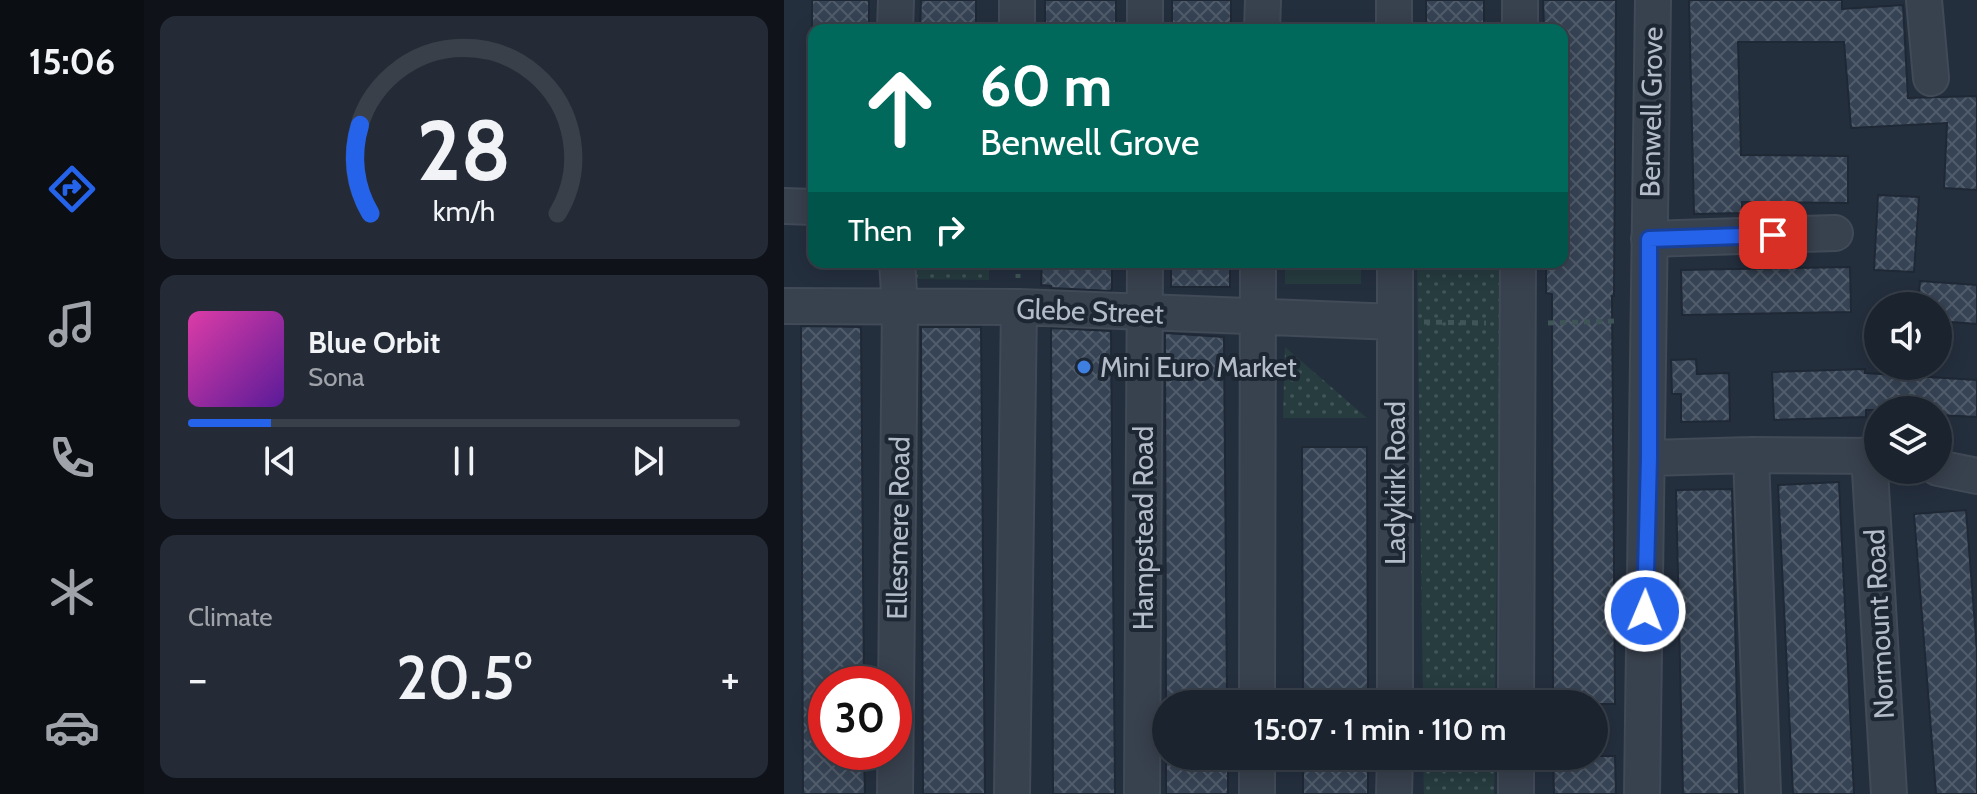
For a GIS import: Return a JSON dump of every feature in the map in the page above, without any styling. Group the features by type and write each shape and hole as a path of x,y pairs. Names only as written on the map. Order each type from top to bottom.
{"street":[{"path":"895,24 896,0"},
{"path":"1017,0 1017,24"},
{"path":"1145,0 1145,24"},
{"path":"1262,24 1263,0"},
{"path":"1394,0 1394,24"},
{"path":"1520,0 1520,24"},
{"name":"Benwell Grove","path":"1642,794 1653,0"},
{"path":"1924,0 1931,78"},
{"path":"784,206 808,207"},
{"path":"1649,239 1835,233"},
{"name":"Ellesmere Road","path":"895,794 900,307 897,268"},
{"name":"Hampstead Road","path":"1142,794 1145,268"},
{"path":"1257,690 1258,268"},
{"name":"Ladykirk Road","path":"1395,268 1395,690"},
{"path":"1516,690 1518,268"},
{"name":"Glebe Street","path":"784,306 1019,307 1395,322"},
{"path":"1012,794 1019,307"},
{"path":"1751,455 1763,794"},
{"path":"1649,458 1864,455"},
{"path":"1952,471 1977,476"},
{"name":"Normount Road","path":"1874,484 1889,794"},
{"path":"1257,770 1257,794"},
{"path":"1394,794 1395,770"},
{"path":"1516,770 1516,794"}],"green space":[{"path":"915,268 989,268 989,280 916,279"},
{"path":"1285,268 1361,268 1361,284 1285,284"},
{"path":"1417,268 1501,268 1495,690 1423,690"},
{"path":"1285,347 1367,418 1283,418"},
{"path":"1423,770 1495,770 1494,794 1424,794"}],"building":[{"path":"812,0 869,0 869,24 812,24"},
{"path":"921,0 976,0 976,24 920,24"},
{"path":"1045,0 1116,0 1116,24 1045,24"},
{"path":"1172,0 1231,0 1231,24 1172,24"},
{"path":"1426,0 1484,0 1484,24 1426,24"},
{"path":"1543,0 1616,0 1612,296 1615,704 1608,704 1608,690 1553,690 1552,294 1546,293 1546,268 1568,268 1568,24 1544,24"},
{"path":"1689,0 1842,0 1842,9 1903,5 1908,98 1977,96 1977,190 1944,188 1947,123 1851,128 1844,42 1738,42 1741,155 1848,156 1848,203 1742,202 1742,213 1694,214"},
{"path":"1878,195 1919,197 1914,272 1874,270"},
{"path":"1850,267 1851,312 1682,315 1681,270"},
{"path":"1042,268 1112,268 1111,291 1041,285"},
{"path":"1171,268 1230,268 1230,287 1171,287"},
{"path":"1920,281 1977,285 1977,324 1952,322 1952,292 1919,292"},
{"path":"801,326 861,327 864,666 808,666 808,770 864,770 865,794 803,794"},
{"path":"921,327 981,327 985,794 923,794"},
{"path":"1051,328 1111,331 1115,794 1053,794"},
{"path":"1165,333 1224,337 1227,690 1166,690"},
{"path":"1696,359 1697,374 1729,373 1730,421 1681,422 1681,394 1672,394 1671,360"},
{"path":"1864,369 1864,380 1977,380 1977,417 1952,416 1952,396 1864,396 1864,417 1774,420 1772,372"},
{"path":"1302,447 1367,447 1368,690 1303,690"},
{"path":"1839,482 1854,794 1793,794 1778,485"},
{"path":"1732,489 1739,794 1683,794 1676,490"},
{"path":"1966,510 1977,651 1977,794 1936,794 1914,514"},
{"path":"1608,756 1615,756 1616,794 1554,794 1553,770 1608,770"},
{"path":"1166,770 1228,770 1228,794 1166,794"},
{"path":"1303,770 1368,770 1368,794 1303,794"}],"place":[{"name":"Mini Euro Market","path":"1084,367"}],"route":[{"path":"1645,611 1649,239 1773,235"}]}
